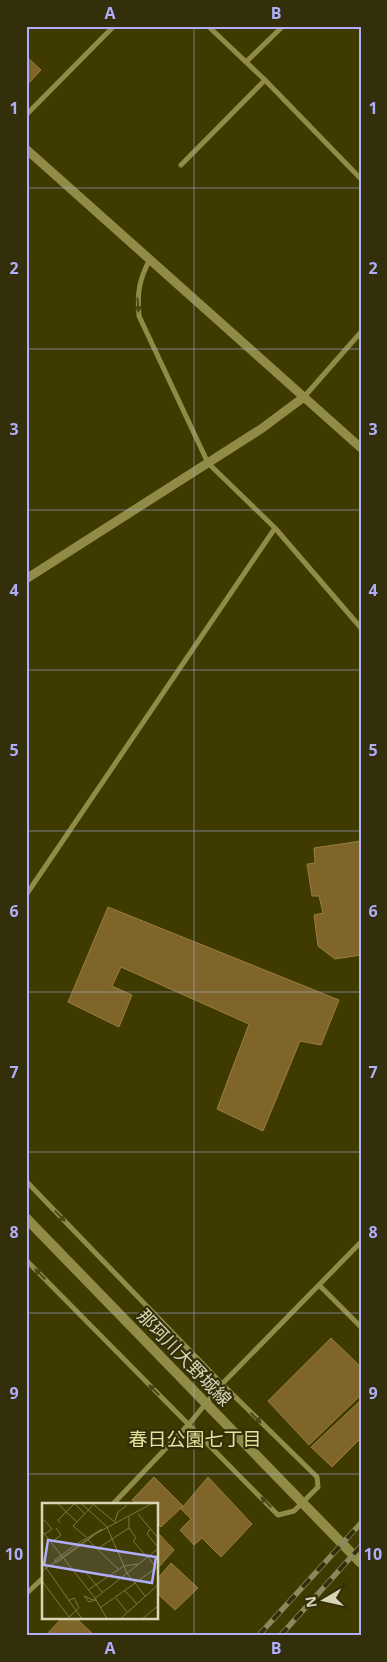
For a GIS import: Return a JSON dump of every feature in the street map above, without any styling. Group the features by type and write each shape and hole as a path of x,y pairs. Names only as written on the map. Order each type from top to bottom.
{"main road":[{"name":"那珂川大野城線","path":"26,1218 361,1563"}],"street":[{"path":"26,115 114,26"},
{"path":"208,26 265,80 361,180"},
{"path":"246,62 283,26"},
{"path":"181,165 265,80"},
{"path":"26,149 361,448"},
{"path":"150,258 138,287 139,316 208,463 275,528 361,628"},
{"path":"26,578 261,429 304,397 361,332"},
{"path":"26,895 275,528"},
{"path":"26,1181 222,1384 317,1477 318,1488 294,1510 278,1515 26,1260"},
{"path":"114,1503 189,1424 222,1384 361,1242"},
{"path":"320,1285 361,1327"},
{"path":"26,1594 42,1579"}],"building":[{"path":"26,56 41,70 26,86"},
{"path":"361,841 361,955 335,959 318,946 314,915 323,913 319,896 312,896 307,864 315,863 314,848"},
{"path":"108,907 339,1000 321,1045 300,1041 263,1131 217,1109 249,1024 121,967 112,986 132,995 119,1027 68,1002"},
{"path":"331,1338 361,1367 361,1395 309,1445 268,1401"},
{"path":"361,1400 361,1438 332,1467 311,1447"},
{"path":"154,1477 183,1506 161,1527 159,1525 159,1503 136,1503 132,1500"},
{"path":"208,1477 252,1524 221,1557 202,1538 194,1545 180,1530 191,1519 181,1509"},
{"path":"159,1534 174,1550 159,1567"},
{"path":"171,1563 198,1588 175,1610 159,1595 159,1577"},
{"path":"60,1620 78,1620 93,1634 92,1636 45,1636"}],"railway":[{"path":"258,1636 361,1523"},
{"path":"280,1636 361,1546"}],"district":[{"name":"春日公園七丁目","path":"195,1439"}]}
